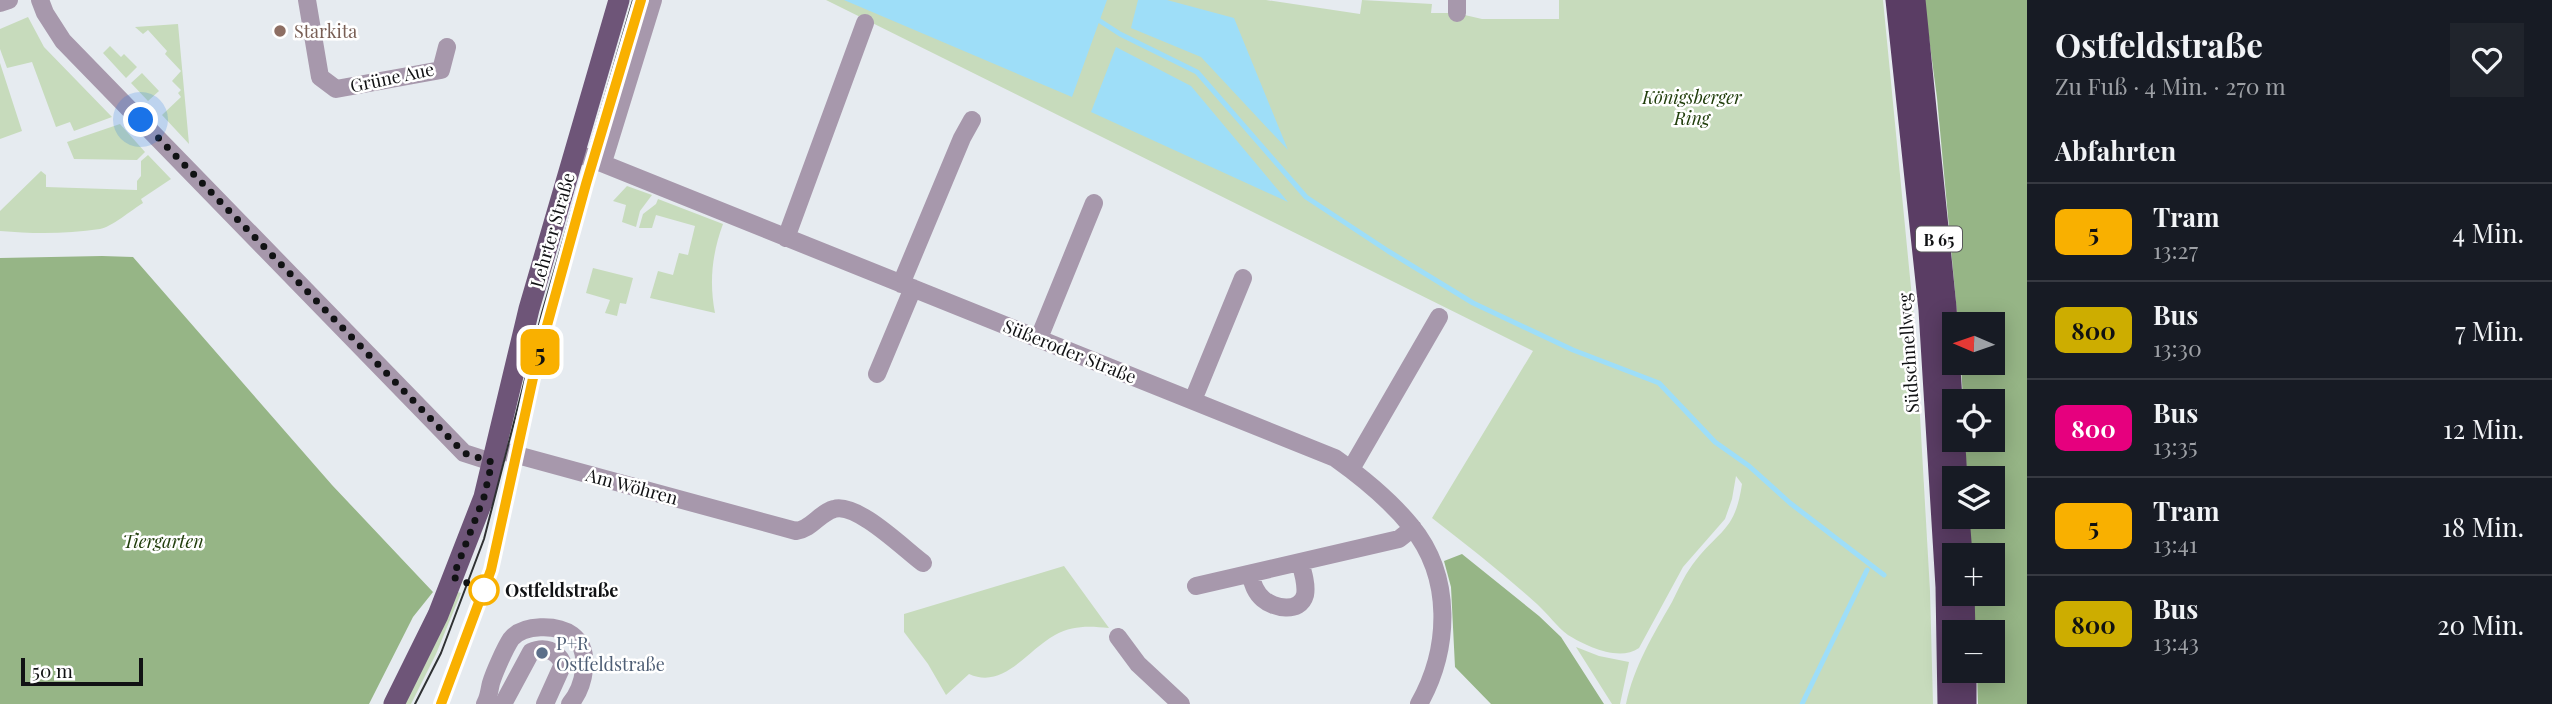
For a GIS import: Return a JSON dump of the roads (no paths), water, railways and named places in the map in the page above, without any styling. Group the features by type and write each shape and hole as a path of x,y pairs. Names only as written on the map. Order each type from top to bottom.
{"highway":[{"name":"Südschnellweg","path":"1896,0 1929,310 1945,587 1948,704"},
{"name":"B 65","path":"1915,0 1946,307 1956,466"},
{"path":"1966,683 1966,704"}],"main road":[{"name":"Lehrter Straße","path":"394,704 438,615 484,497 529,309 619,0"}],"street":[{"path":"0,4 9,0"},
{"name":"Am Wöhren","path":"40,0 63,41 464,453 494,456 769,522 796,531 805,530 828,511 841,507 857,512 923,563"},
{"name":"Grüne Aue","path":"307,0 320,77 336,89 440,70 447,47"},
{"path":"603,162 653,0"},
{"path":"786,238 865,23"},
{"path":"877,374 962,138 972,120"},
{"name":"Süßeroder Straße","path":"574,152 1335,458 1392,505 1413,528 1427,550 1436,572 1444,631 1439,658 1430,684 1419,704"},
{"path":"1039,338 1094,203"},
{"path":"1193,400 1242,278"},
{"path":"1350,469 1439,317"},
{"path":"1196,586 1399,539 1413,528"},
{"path":"1251,574 1253,585 1271,605 1294,607 1305,595 1300,562"},
{"path":"485,704 491,683 512,638 523,629 545,627 571,634 579,643 584,660 584,676 570,704"},
{"path":"1118,637 1138,664 1181,704"},
{"path":"503,704 531,652 538,649 554,652 560,657 562,664 545,704"}],"water":[{"path":"844,0 1107,0 1072,97"},
{"path":"1138,0 1167,0 1234,18 1288,150 1201,57 1131,28"},
{"path":"1116,47 1191,86 1288,202 1091,112"}],"waterway":[{"path":"1100,21 1120,34 1197,72 1306,197 1388,251 1473,303 1573,350 1659,383 1715,442 1749,466 1790,503 1884,575"},
{"path":"1802,704 1867,570"}],"tram line":[{"path":"415,704 441,653 484,539 542,313 633,0"},
{"name":"5","path":"441,704 491,570 521,423 535,369 641,0"},
{"path":"441,704 487,583 513,467"}],"place":[{"name":"Starkita","path":"280,31"},
{"name":"Ostfeldstraße","path":"484,590"},
{"name":"P+R Ostfeldstraße","path":"542,653"}],"park label":[{"name":"Königsberger Ring","path":"1692,107"},
{"name":"Tiergarten","path":"163,541"}]}
